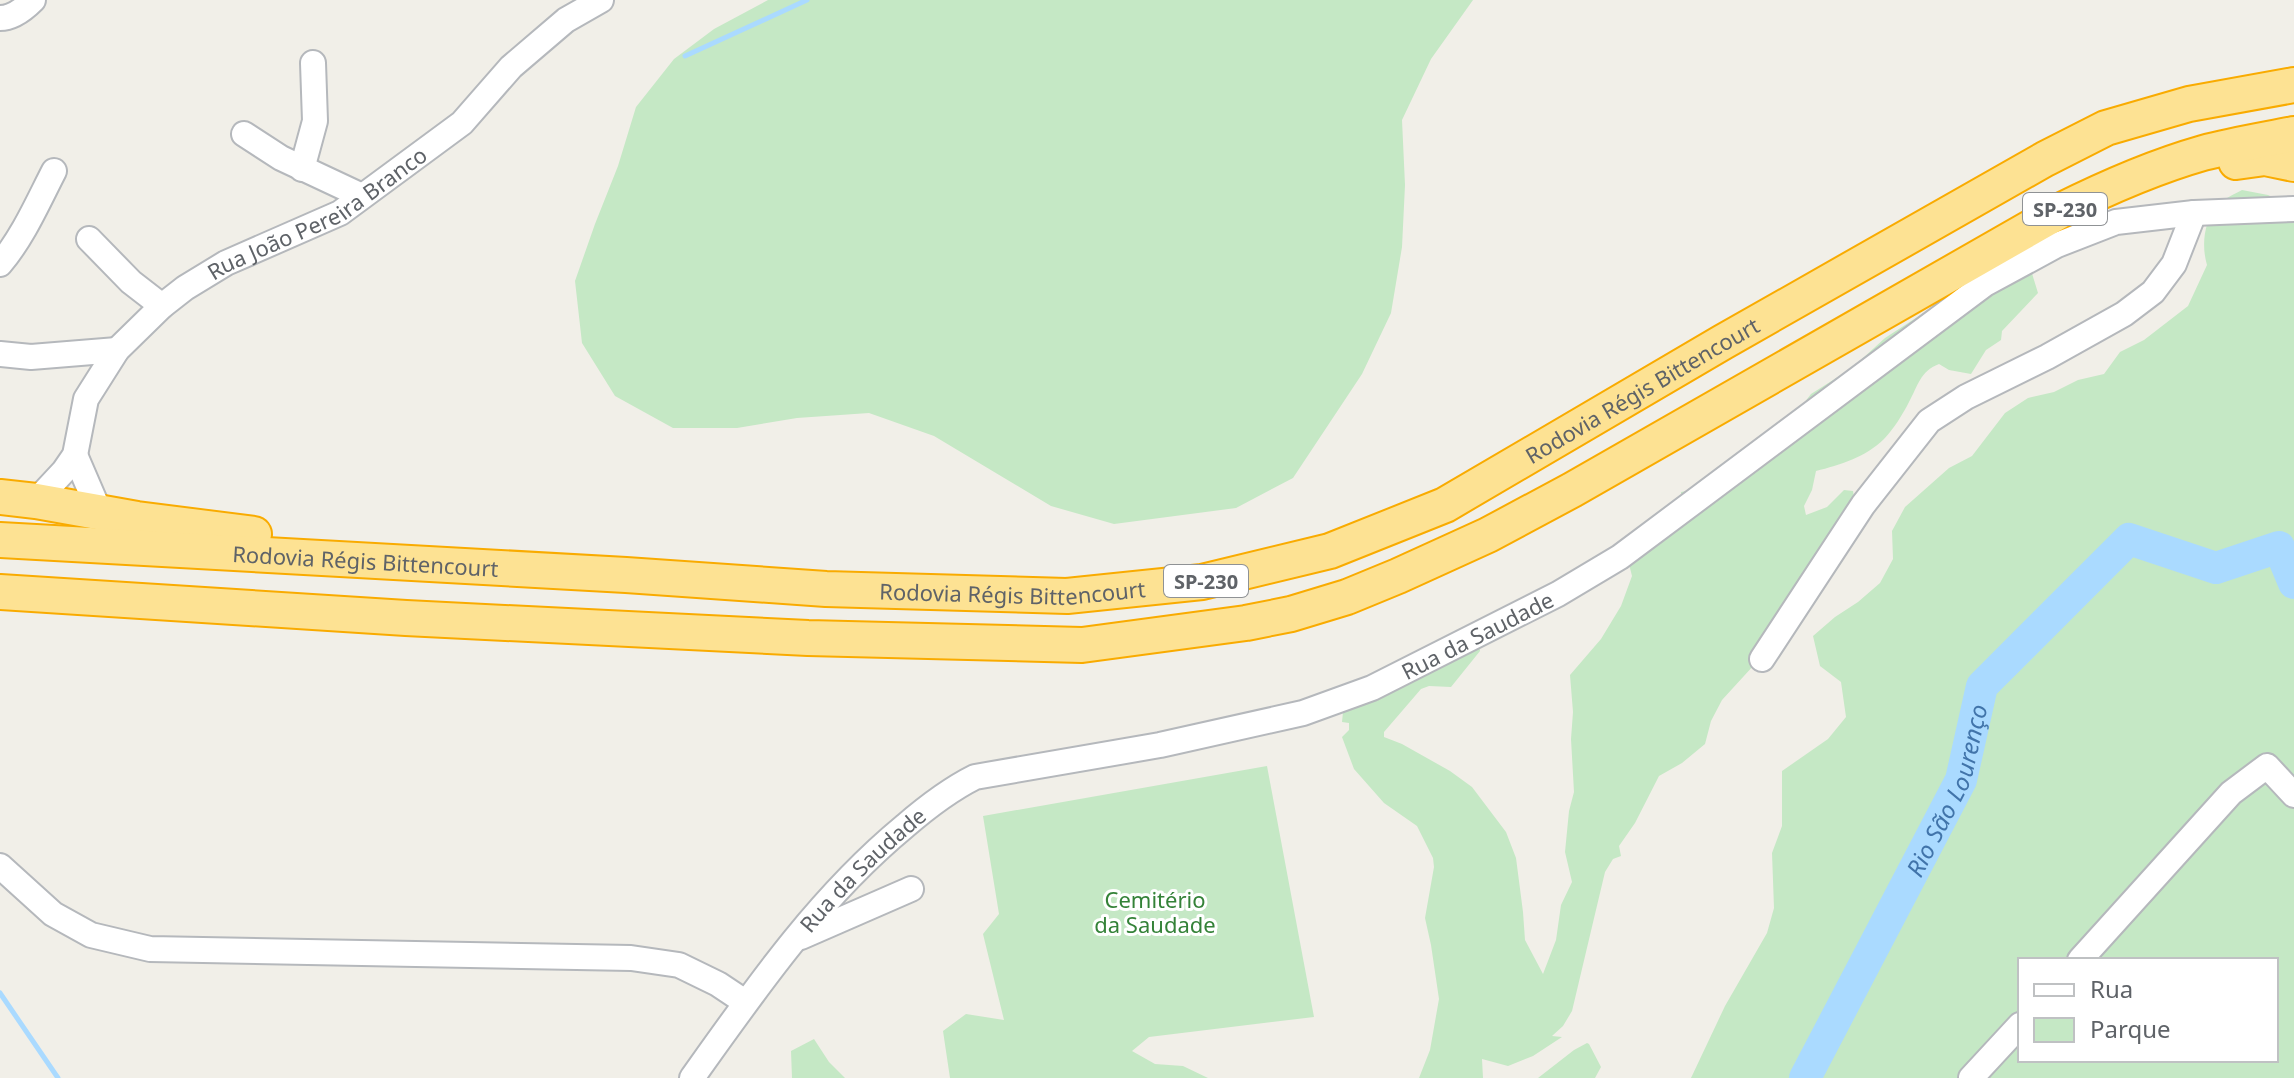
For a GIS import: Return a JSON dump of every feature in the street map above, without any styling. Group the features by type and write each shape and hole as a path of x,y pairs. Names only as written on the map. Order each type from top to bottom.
{"highway":[{"name":"Rodovia Régis Bittencourt","path":"1,540 826,589 1067,596 1202,582 1330,551 1445,505 1777,311 2045,159 2106,128 2189,104 2294,85"},
{"name":"SP-230","path":"0,592 452,621 808,638 1082,645 1246,623 1291,614 1347,597 1488,535 2060,211 2117,184 2203,153 2294,134"},
{"path":"2006,242 2051,233 2160,182 2223,164 2265,158 2294,164"},
{"path":"0,497 263,535 390,545 479,567"}],"street":[{"path":"0,18 26,8 33,0"},
{"name":"Rua João Pereira Branco","path":"36,501 75,455 86,399 117,350 162,306 226,263 340,213 462,123 511,67 566,20 601,0"},
{"path":"302,169 315,121 313,63"},
{"path":"244,134 281,158 362,196"},
{"path":"0,264 30,218 54,171"},
{"name":"Rua da Saudade","path":"692,1078 791,941 872,853 930,805 965,782 975,777 1160,745 1303,713 1372,688 1545,601 1620,557 1985,284 2057,245 2116,222 2194,213 2294,209"},
{"path":"1762,659 1863,505 1929,421 1966,397 2124,314 2153,292 2174,264 2194,213"},
{"path":"89,239 131,282 162,306"},
{"path":"0,354 31,357 117,350"},
{"path":"75,455 100,513"},
{"path":"2082,958 2231,793 2267,766 2294,795"},
{"path":"0,866 53,914 91,935 150,949 631,958 679,965 718,984 745,1002"},
{"path":"791,941 911,889"},
{"path":"1971,1078 2018,1027"}],"green space":[{"path":"768,0 1473,0 1431,59 1402,120 1405,185 1402,247 1391,313 1362,374 1293,478 1236,508 1114,524 1051,506 934,436 869,413 797,418 737,428 673,428 615,396 582,343 575,281 618,166 636,107 674,59 714,29"},
{"path":"2242,190 2268,195 2294,206 2294,1078 1691,1078 1725,1006 1767,933 1774,908 1772,853 1782,826 1782,771 1828,739 1846,717 1841,682 1820,666 1813,636 1880,583 1893,559 1892,531 1905,507 1949,468 1972,456 2005,413 2028,398 2104,374 2120,352 2144,340 2188,306 2207,265 2204,241 2207,225 2221,202"},
{"path":"2021,265 2030,267 2038,293 2002,331 2001,340 1986,350 1971,374 1949,370 1939,364 1933,367 1920,380 1901,417 1884,439 1861,455 1816,471 1804,506 1806,515 1827,507 1844,490 1853,491 1854,497 1780,615 1765,653 1722,700 1711,721 1705,744 1682,763 1659,776 1635,823 1619,846 1621,856 1613,859 1605,872 1572,1011 1552,1036 1562,1037 1533,1056 1508,1066 1482,1059 1483,1078 1419,1078 1430,1050 1439,999 1425,918 1433,858 1417,826 1384,803 1354,769 1342,737 1349,730 1349,723 1342,722 1343,712 1368,701 1478,635 1480,651 1451,687 1429,686 1421,689 1384,732 1384,737 1450,771 1472,787 1506,832 1516,858 1525,940 1543,974 1556,940 1561,905 1572,882 1565,852 1574,792 1570,675 1601,639 1621,606 1632,576 1628,560 1681,505 1681,492 1698,489 1789,422 1811,394 1852,368 1885,338 1925,312"},
{"name":"Cemitério da Saudade","path":"1267,766 1314,1017 1149,1037 1132,1051 1155,1064 1183,1066 1208,1078 950,1078 943,1031 966,1014 1004,1020 983,934 999,914 983,816"},
{"path":"814,1039 829,1062 845,1078 792,1078 791,1051"},
{"path":"1587,1043 1601,1067 1595,1078 1538,1078 1574,1050"}],"waterway":[{"path":"685,56 807,0"},
{"name":"Rio São Lourenço","path":"1805,1078 1961,780 1982,686 2129,539 2216,568 2279,547 2294,583"},
{"path":"0,993 58,1078"}]}
